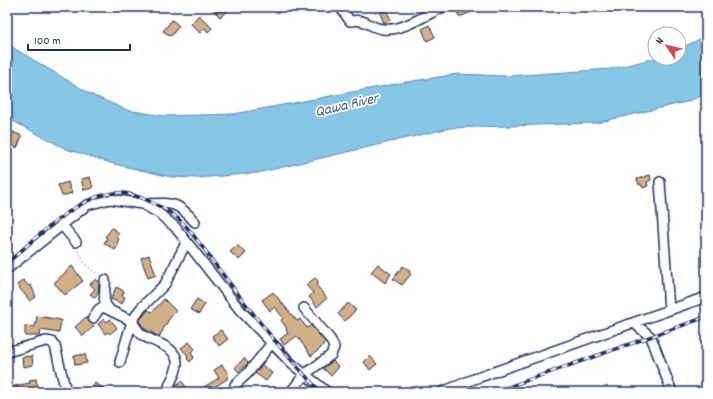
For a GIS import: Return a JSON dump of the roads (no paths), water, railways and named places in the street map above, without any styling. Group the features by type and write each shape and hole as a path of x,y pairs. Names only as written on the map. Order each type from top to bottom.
{"street":[{"path":"340,7 350,21 366,21 381,29 387,30 410,24 441,8"},
{"path":"660,182 669,310"},
{"path":"7,269 61,224 87,205 99,200 121,200 142,204 169,204 178,206 195,222"},
{"path":"142,204 166,219 175,227 228,296 271,344 304,375 327,392"},
{"path":"61,224 76,242"},
{"path":"120,362 132,321 141,308 165,284 186,243"},
{"path":"105,280 104,299 108,309"},
{"path":"442,392 706,297"},
{"path":"93,318 99,309 103,307 108,309 132,321 142,335 166,347 174,354 177,360 177,369 168,384 168,392"},
{"path":"291,392 304,375 331,355 334,347 330,339 304,308"},
{"path":"634,323 651,337 656,345 672,392"},
{"path":"7,352 46,342 52,342 65,391"},
{"path":"235,386 248,373 271,344"}],"water":[{"name":"Qawa River","path":"706,36 706,94 686,102 596,123 450,128 257,173 197,178 171,177 114,164 66,149 7,118 7,44 92,95 127,110 164,116 234,114 406,82 458,74 507,76 611,69 647,60 647,66 687,66 687,45"}],"railway":[{"path":"7,263 57,220 71,210 100,196 123,193 151,202 169,212 183,223 268,332 307,378 321,392"},
{"path":"494,392 706,317"}]}
